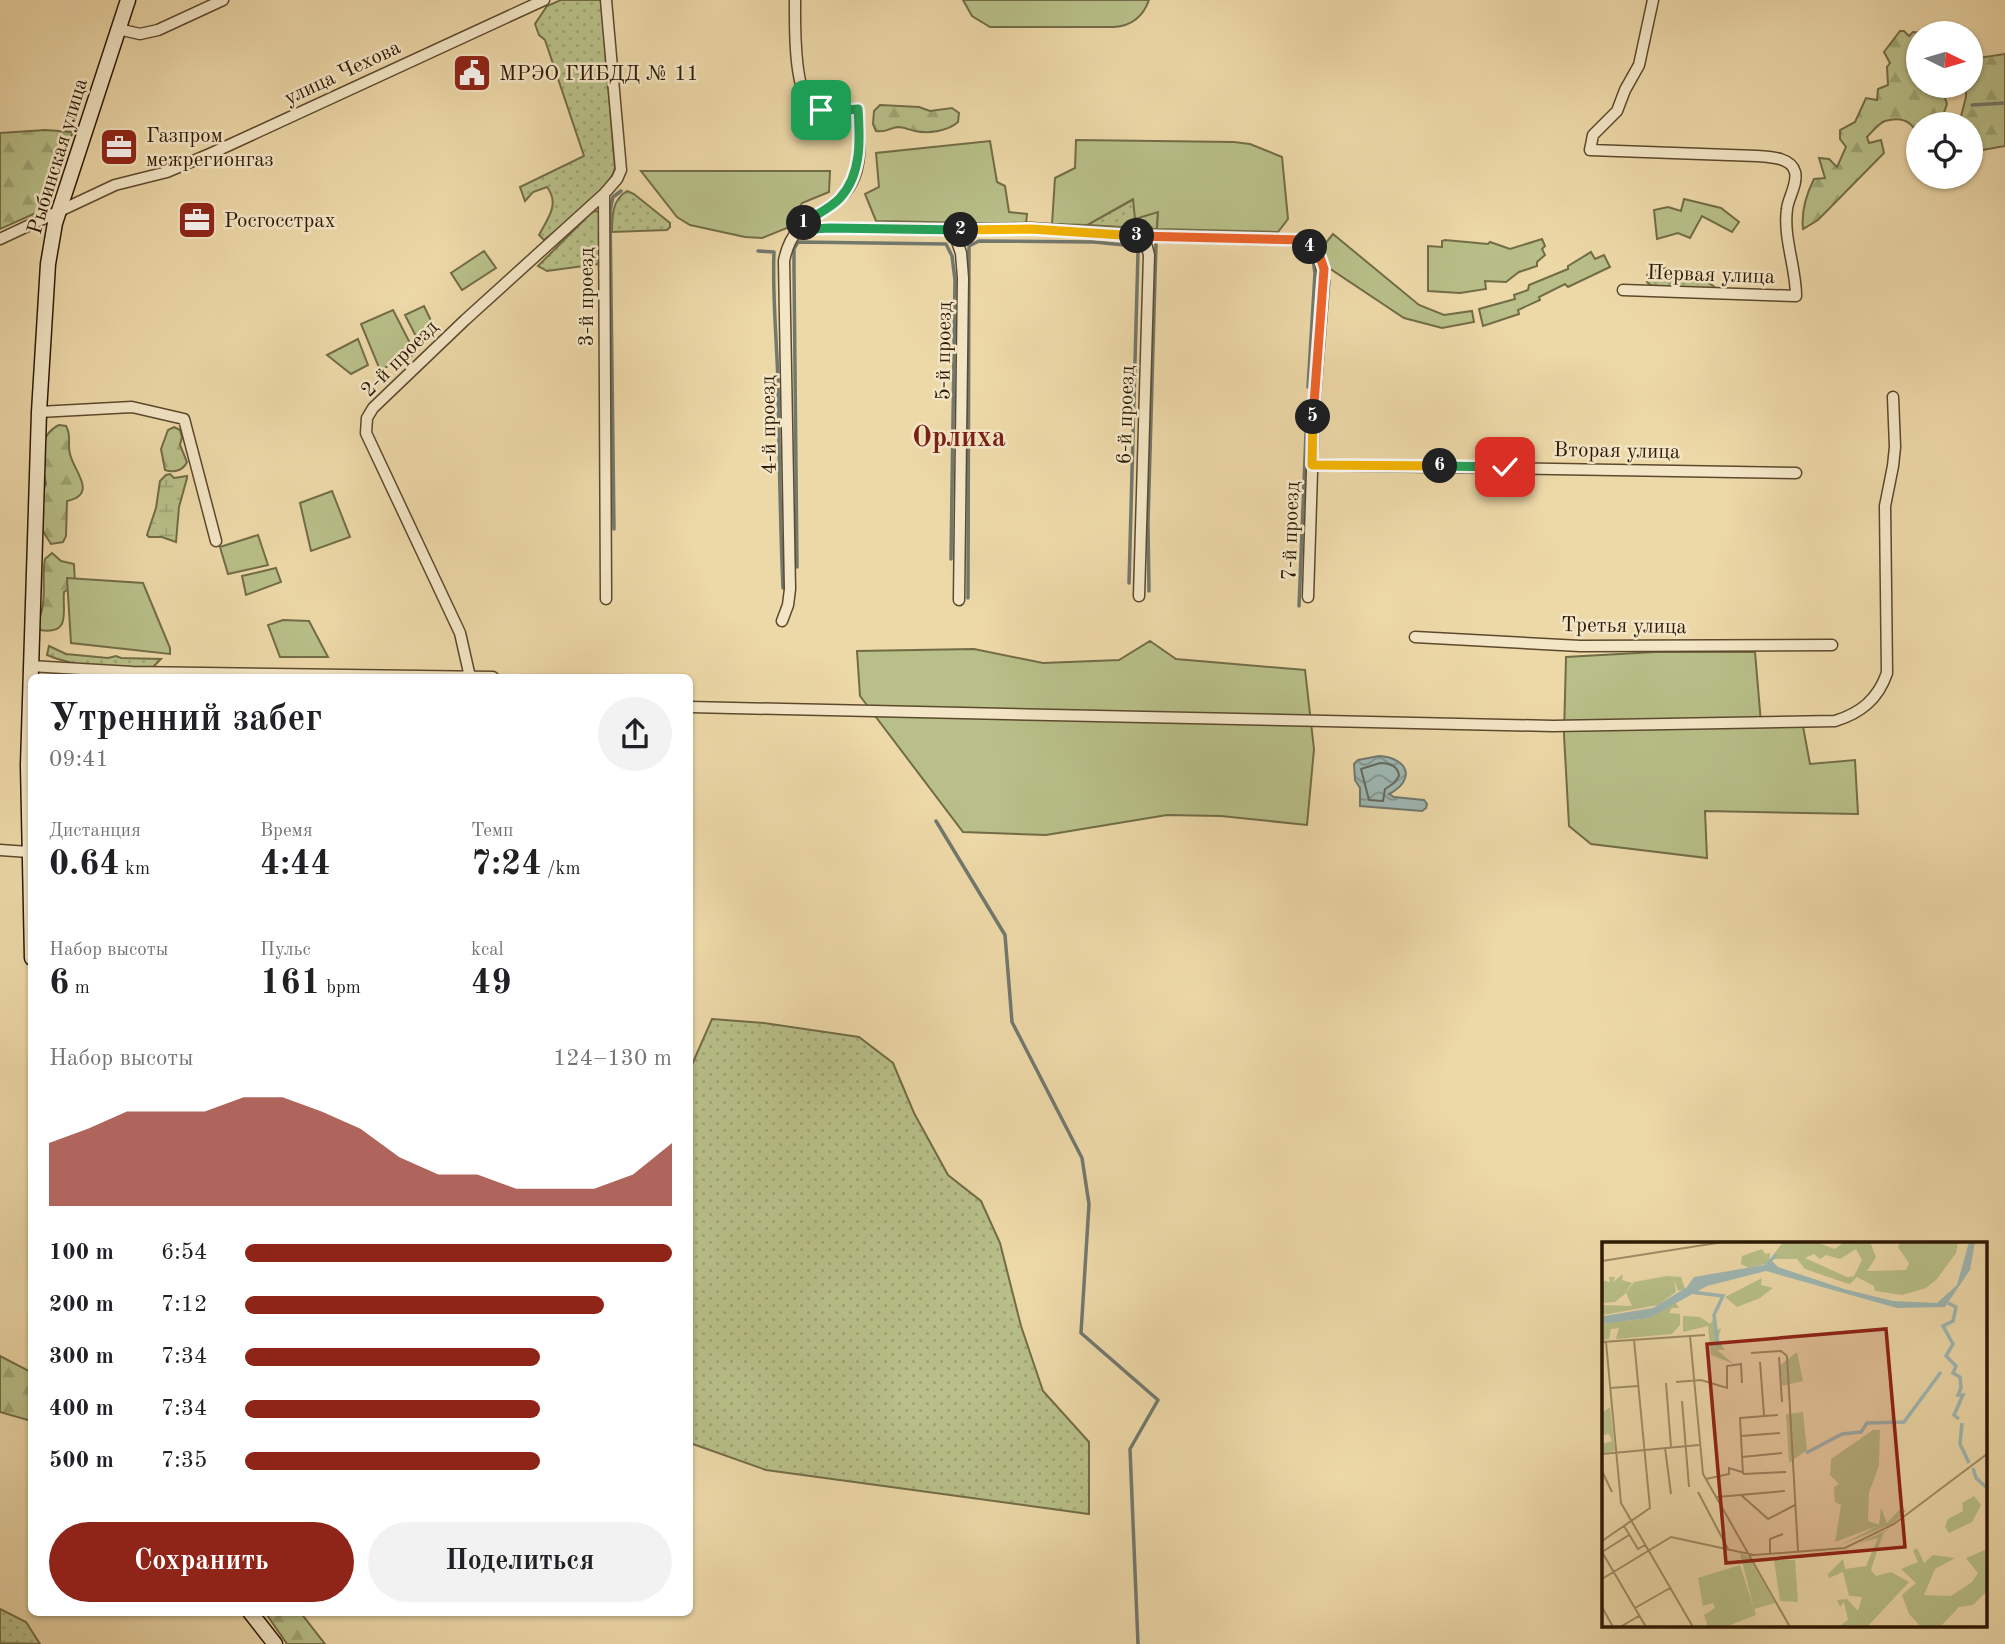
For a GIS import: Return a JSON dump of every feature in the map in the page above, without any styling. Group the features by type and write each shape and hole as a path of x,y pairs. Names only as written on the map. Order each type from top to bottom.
{"main road":[{"name":"Рыбинская улица","path":"30,674 39,412 48,264 59,211 128,0"},
{"path":"253,1616 275,1644"}],"street":[{"path":"118,29 140,34 158,30 223,0"},
{"name":"улица Чехова","path":"0,239 115,185 167,172 212,153 544,0"},
{"name":"3-й проезд","path":"606,0 621,170 604,194 606,599"},
{"path":"794,0 800,80 804,96 811,106 821,110 858,109 859,127 855,175 840,199 796,230"},
{"name":"Первая улица","path":"1623,290 1796,296 1796,278 1787,236 1787,209 1795,171 1789,164 1778,158 1757,156 1590,150 1593,135 1617,111 1639,65 1653,0"},
{"name":"2-й проезд","path":"469,674 460,633 366,433 367,418 373,408 465,320 604,194"},
{"path":"796,230 1031,229 1144,236"},
{"name":"4-й проезд","path":"782,621 788,606 790,589 784,261 787,242 796,230"},
{"name":"5-й проезд","path":"953,230 961,253 963,278 959,600"},
{"name":"7-й проезд","path":"1144,236 1303,240 1320,257 1324,282 1314,409 1308,597"},
{"name":"6-й проезд","path":"1139,596 1149,255 1144,236"},
{"path":"693,707 1553,726 1835,721 1861,710 1875,698 1886,673 1885,506 1893,466 1893,397"},
{"path":"39,412 132,407 184,419 216,541"},
{"name":"Вторая улица","path":"1312,465 1796,473"},
{"name":"Третья улица","path":"1415,637 1580,646 1832,645"},
{"path":"30,666 132,673 216,674"},
{"path":"0,850 28,852"}],"green space":[{"path":"561,0 601,0 615,168 611,178 595,198 544,240 539,235 553,205 551,193 547,187 533,192 525,201 520,187 584,156 545,40 539,35 535,24 547,6"},
{"path":"963,0 1149,0 1140,16 1120,26 990,27 972,16"},
{"path":"1900,31 1904,31 1906,98 1945,98 1947,104 1944,112 1906,112 1906,121 1897,119 1880,124 1867,137 1869,143 1881,140 1884,153 1818,220 1803,229 1803,209 1811,185 1814,179 1825,178 1819,158 1829,159 1837,167 1846,147 1840,139 1840,130 1855,122 1866,98 1877,100 1878,89 1888,85 1887,67 1890,63 1884,52"},
{"path":"2005,54 2005,146 1983,150 1983,112 1962,112 1966,98 1983,98 1983,57"},
{"path":"880,105 919,107 930,111 952,108 959,113 958,122 944,130 932,132 898,127 876,131 873,124 874,111"},
{"path":"45,130 73,132 36,213 0,229 0,133"},
{"path":"1076,140 1250,144 1282,157 1288,219 1278,232 1157,229 1158,212 1135,219 1133,199 1087,225 1052,224 1055,178 1075,168"},
{"path":"990,141 997,182 1005,186 1009,212 1027,214 1026,224 876,221 865,194 879,187 876,153"},
{"path":"641,171 830,171 829,192 802,203 787,228 762,238 745,237 690,225 677,217"},
{"path":"627,191 670,223 670,227 667,230 612,232 616,204"},
{"path":"1134,199 1158,211 1157,229 1087,225"},
{"path":"1684,199 1721,208 1739,222 1732,232 1702,216 1690,238 1678,233 1657,239 1654,210 1668,207 1681,211"},
{"path":"592,212 599,212 601,261 598,264 547,271 538,266"},
{"path":"1333,234 1419,305 1444,315 1472,311 1474,322 1442,328 1404,318 1329,268 1320,250"},
{"path":"1542,239 1545,255 1537,262 1537,266 1519,272 1506,282 1485,281 1486,289 1460,293 1428,291 1428,246 1442,247 1442,241 1445,240 1490,242 1510,249"},
{"path":"484,251 496,268 462,290 451,273"},
{"path":"1591,252 1595,259 1604,255 1610,267 1539,297 1540,300 1518,310 1519,314 1483,326 1479,309 1515,299 1514,295 1528,290 1529,285 1568,269 1568,266"},
{"path":"1660,268 1691,274 1707,281 1719,291 1654,288 1647,282 1647,275"},
{"path":"424,306 436,331 421,346 405,315"},
{"path":"393,310 410,343 413,355 380,370 361,324"},
{"path":"358,339 368,365 351,374 327,355"},
{"path":"59,425 66,426 68,430 70,454 83,487 76,498 67,501 66,536 63,542 51,544 39,525 43,506 41,500 46,484 42,451 47,436"},
{"path":"174,427 180,430 180,445 187,462 178,471 165,470 161,449 168,430"},
{"path":"170,474 174,478 187,476 179,507 176,542 147,535 156,508 160,481"},
{"path":"332,491 350,537 311,551 300,503"},
{"path":"258,535 268,565 228,574 220,547"},
{"path":"52,553 61,561 74,564 75,585 64,592 61,625 50,631 40,630 38,621 44,598 45,559"},
{"path":"276,568 281,582 246,595 242,576"},
{"path":"67,578 143,583 170,648 170,654 71,643"},
{"path":"283,620 309,621 328,657 280,657 268,625"},
{"path":"1150,641 1176,659 1305,670 1314,749 1307,825 1221,816 1167,815 1046,835 963,832 860,696 857,651 974,649 1043,663 1119,660"},
{"path":"49,646 66,654 161,659 153,667 85,665 47,655"},
{"path":"1655,652 1755,652 1761,723 1802,721 1810,764 1855,760 1858,814 1705,811 1707,858 1591,844 1569,826 1564,735 1566,657"},
{"path":"712,1019 764,1023 859,1037 893,1063 914,1113 948,1175 981,1201 1000,1243 1021,1326 1043,1391 1089,1442 1089,1514 766,1470 693,1444 693,1062"},
{"path":"0,1356 28,1370 28,1420 0,1412"},
{"path":"0,1609 26,1622 40,1644 0,1643"},
{"path":"268,1616 303,1616 325,1644 287,1644"}],"water":[{"path":"1379,756 1397,761 1405,770 1403,782 1389,794 1394,797 1424,800 1426,808 1422,811 1360,806 1360,788 1355,780 1354,764 1358,760"}],"waterway":[{"path":"1972,105 2005,103"},
{"path":"614,529 610,211 613,197 621,191"},
{"path":"968,598 969,246 979,241 1094,242 1134,246 1138,252 1129,583"},
{"path":"797,567 794,249 798,242 946,244 952,256 955,280 951,559"},
{"path":"1149,591 1148,523 1156,243"},
{"path":"1303,249 1313,260 1315,273 1308,387"},
{"path":"758,251 774,252 783,588"},
{"path":"1299,606 1306,433"},
{"path":"936,821 1005,935 1012,1022 1082,1158 1089,1204 1081,1333 1158,1400 1130,1449 1138,1644"}],"place":[{"name":"МРЭО ГИБДД № 11","path":"472,73"},
{"name":"Газпром межрегионгаз","path":"119,147"},
{"name":"Росгосстрах","path":"197,220"}],"district":[{"name":"Орлиха","path":"959,436"}],"route":[{"path":"821,110 858,109 859,151 855,175 840,199 796,230 1031,229 1144,236 1303,240 1320,257 1324,269 1312,465 1505,467"}]}
